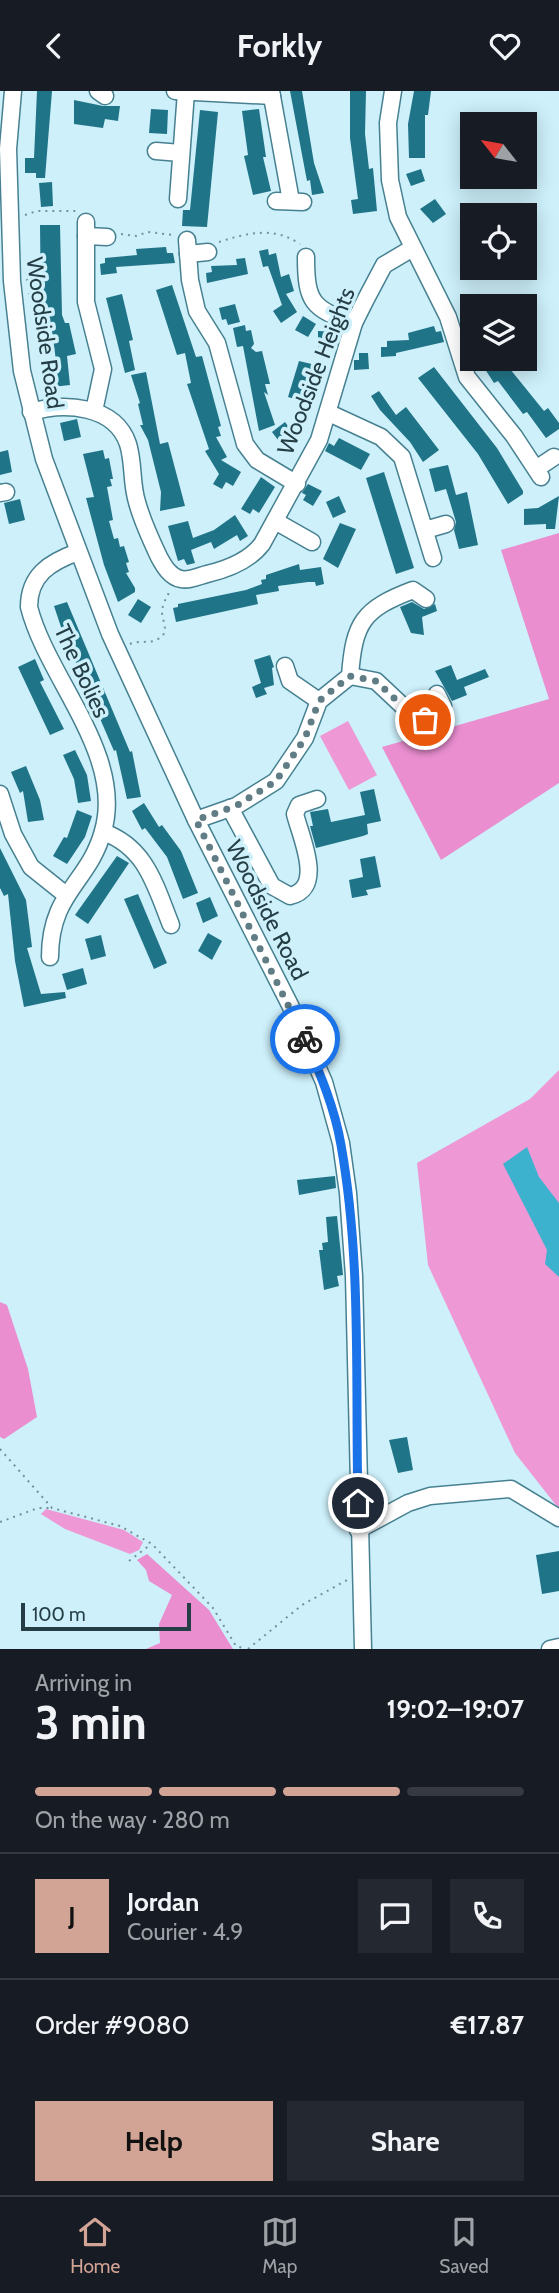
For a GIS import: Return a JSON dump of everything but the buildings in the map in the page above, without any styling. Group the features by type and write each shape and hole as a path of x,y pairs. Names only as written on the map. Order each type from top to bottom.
{"street":[{"name":"Woodside Road","path":"13,91 8,149 9,215 5,237 16,327 39,410 44,459 118,650 196,820 290,1005 324,1082 341,1143 354,1276 358,1530 363,1649"},
{"path":"175,91 272,93 290,201"},
{"path":"393,91 388,123 390,180 398,217 411,249 448,317 467,377 514,436 539,473 554,457"},
{"path":"178,199 186,92"},
{"path":"156,151 181,153"},
{"path":"83,223 107,237"},
{"path":"83,223 86,302 103,369 94,411"},
{"path":"188,247 208,251"},
{"name":"Woodside Heights","path":"188,247 197,311 217,343 245,444 257,460 297,484"},
{"name":"Woodside Heights","path":"176,578 184,580 222,571 253,555 297,484 329,413 354,323 384,265 411,249"},
{"path":"303,262 306,286 313,301 329,314 354,323"},
{"path":"39,410 81,408 94,411 123,433 128,445 136,501 164,567 176,578"},
{"path":"329,413 381,437 402,457 433,558"},
{"path":"275,521 305,538"},
{"path":"425,530 446,524"},
{"name":"The Bolies","path":"55,947 52,922 103,832 105,773 29,607 33,581 46,567 78,552"},
{"path":"196,820 230,808 276,781 305,738 319,701 350,676 351,655 362,619 371,610 413,590 426,599"},
{"path":"285,666 290,681 319,701"},
{"path":"350,676 376,681 408,711 425,720 436,717 443,706 437,694"},
{"path":"0,794 13,834 30,867 65,895"},
{"path":"230,808 272,886 290,896 299,894 309,883 309,870 295,814 299,806 317,799"},
{"path":"103,832 123,839 139,853 173,915"},
{"path":"358,1530 408,1503 430,1496 511,1489 559,1518"},
{"path":"550,1649 559,1647"}],"path":[{"path":"9,215 83,223"},
{"path":"129,236 148,232 177,235 188,247"},
{"path":"208,251 212,244 238,235 276,233 303,246 303,262"},
{"path":"26,266 39,410"},
{"path":"118,650 141,640 155,641 162,637 165,631 162,611 176,578"},
{"path":"0,1449 52,1508"},
{"path":"0,1521 38,1508 52,1508 129,1529 152,1544 213,1608 236,1646 247,1649 302,1605 360,1573"},
{"path":"129,1561 152,1544"}],"shaded area":[{"path":"559,533 559,783 441,860 382,747 549,699 501,550"},
{"path":"348,721 377,775 349,790 320,736"},
{"path":"559,1070 559,1509 515,1453 428,1265 417,1163 530,1099"},
{"path":"0,1302 7,1305 28,1369 37,1417 4,1439 0,1437"},
{"path":"46,1509 124,1530 143,1542 139,1550 130,1554 65,1529 41,1514"},
{"path":"147,1554 209,1610 233,1649 146,1649 160,1643 159,1624 172,1595 149,1581 146,1570 137,1560"}],"water":[{"path":"527,1147 539,1177 559,1203 559,1277 545,1264 547,1250 503,1164"}],"way so far":[{"path":"305,1039 196,820 236,806 276,781 305,738 319,701 350,676 376,681 408,711 425,720"}],"route":[{"path":"305,1039 324,1082 341,1143 348,1193 354,1276 358,1503"}]}
